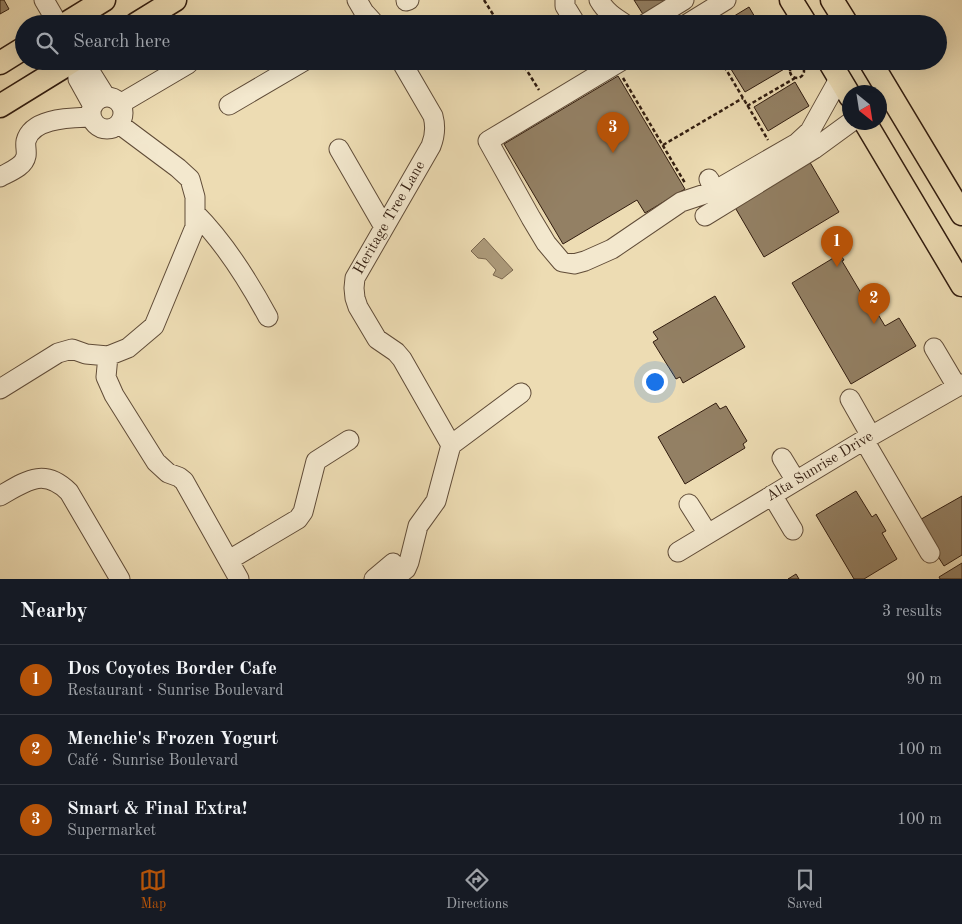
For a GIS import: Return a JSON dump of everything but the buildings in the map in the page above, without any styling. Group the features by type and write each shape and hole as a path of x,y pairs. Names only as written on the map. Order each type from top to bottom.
{"main road":[{"path":"80,15 104,0"},
{"path":"151,15 175,0"},
{"path":"791,0 800,15"},
{"path":"832,0 841,15"},
{"path":"0,62 15,53"},
{"path":"0,106 58,70"},
{"path":"877,70 962,214"},
{"path":"870,130 962,285"}],"street":[{"path":"44,0 53,15"},
{"path":"357,0 366,15"},
{"path":"564,0 570,15"},
{"path":"590,0 596,15"},
{"path":"599,0 611,15"},
{"path":"660,15 684,0"},
{"path":"702,15 726,0"},
{"path":"88,70 91,73 102,106 97,125 106,129 119,124 123,115 102,106"},
{"path":"0,178 21,165 26,158 26,139 39,126 53,119 102,106 176,70"},
{"path":"229,105 289,70"},
{"name":"Heritage Tree Lane","path":"406,70 433,116 436,125 435,137 355,278 355,298 377,339 396,352 402,359 451,445"},
{"path":"606,70 488,141 536,226 562,262 574,264 586,261 612,249 682,202 797,143 810,131 839,79"},
{"path":"0,390 58,353 72,349 86,354 108,356 128,348 154,326 195,226 195,198 190,179 119,124"},
{"path":"705,216 842,128"},
{"path":"339,149 384,227"},
{"path":"195,213 206,224 229,255 254,291 268,316"},
{"path":"934,348 959,385"},
{"path":"108,356 106,377 114,395 156,462 168,473 179,476 184,481 239,579"},
{"name":"Alta Sunrise Drive","path":"678,552 959,385"},
{"path":"374,579 393,571 406,569 418,526 436,502 451,445 521,393"},
{"path":"850,399 868,438 930,552"},
{"path":"228,560 298,519 302,512 316,461 349,440"},
{"path":"782,458 796,481"},
{"path":"0,496 34,478 54,480 61,484 69,492 120,579"},
{"path":"772,495 793,530"},
{"path":"689,504 708,534"}],"path":[{"path":"484,0 493,15"},
{"path":"527,70 548,105"},
{"path":"613,70 686,184"},
{"path":"726,70 773,148"},
{"path":"791,70 795,78"},
{"path":"748,106 801,76 804,70"},
{"path":"662,145 742,98"}],"shaded area":[{"path":"484,238 513,270 502,279 493,275 496,270 486,259 478,258 471,251"}],"place":[{"name":"Smart & Final Extra!","path":"613,153"},
{"name":"Dos Coyotes Border Cafe","path":"837,267"},
{"name":"Menchie's Frozen Yogurt","path":"874,324"}]}
